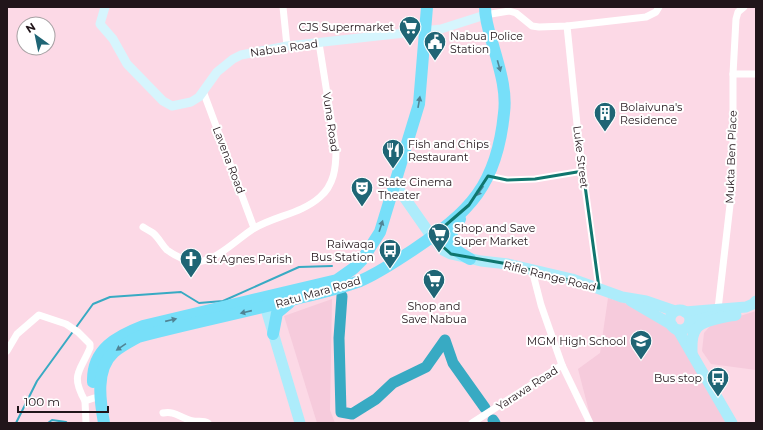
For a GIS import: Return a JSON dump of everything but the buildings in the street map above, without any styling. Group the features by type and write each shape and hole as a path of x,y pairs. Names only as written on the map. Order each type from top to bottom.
{"highway":[{"name":"Ratu Mara Road","path":"104,423 100,389 101,377 107,360 112,353 120,347 138,338 264,303 337,280 354,268 369,251 380,232 420,104 427,7"},
{"name":"Ratu Mara Road","path":"96,423 89,400 95,366 103,351 112,341 129,331 143,326 264,303 293,300 361,280 380,272 432,237 456,218 469,205 483,187 498,151 504,112 502,75 488,30 485,11"},
{"path":"469,205 454,227 450,241 454,250 470,259"},
{"path":"273,334 277,313 293,300"}],"main road":[{"name":"Nabua Road","path":"105,7 100,24 113,39 127,64 163,101 172,106 183,105 199,97 217,72 232,59 249,52 287,46 441,29 485,11"},
{"name":"Rifle Range Road","path":"395,184 432,237 444,250 451,254 470,259 508,264 572,279 626,298 646,301 681,321"},
{"path":"264,303 300,423"},
{"path":"681,321 718,309 755,305"},
{"path":"681,321 749,313 755,305"},
{"path":"692,352 693,336 696,328 707,323 736,315"},
{"path":"681,321 692,352 732,423"}],"street":[{"path":"283,7 287,46"},
{"path":"510,12 518,7"},
{"path":"485,11 510,12 516,14 532,26 539,27 567,26 646,17 656,12 659,7"},
{"name":"Mukta Ben Place","path":"718,309 733,179 733,74 736,19 738,12 744,7"},
{"name":"Luke Street","path":"567,26 579,144 599,288"},
{"name":"Vuna Road","path":"143,227 154,234 167,250 195,262 217,254 254,228 300,209 320,197 331,184 336,168 336,150 319,43"},
{"path":"733,74 756,74"},
{"name":"Lavena Road","path":"203,91 254,228"},
{"path":"488,176 507,180 535,179 583,171"},
{"path":"532,270 541,305 562,365 590,423"},
{"path":"7,351 17,334 40,315 66,324 75,330 90,344 90,348 80,366 76,378 79,391 89,400 86,423"},
{"name":"Yarawa Road","path":"472,423 562,365"},
{"path":"162,413 173,412 187,420 205,421 208,423"}],"highlighted area":[{"path":"583,171 599,288 508,264 451,254 432,237 469,205 488,176 507,180 535,179"}],"shaded area":[{"name":"MGM High School","path":"608,298 631,305 663,322 686,347 726,423 592,423 578,369 600,353"},
{"path":"332,299 330,410 335,423 317,423 284,316"},
{"path":"756,311 756,370 711,364 702,351 704,333 711,325"}],"waterway":[{"path":"16,423 37,381 93,304 110,297 181,292 199,303 223,301 299,267 332,266"},
{"path":"342,296 339,338 341,412 352,414 376,399 393,383 426,367 445,340 453,363 485,408"},
{"path":"48,423 52,420 67,423"}],"place":[{"name":"CJS Supermarket","path":"410,46"},
{"name":"Nabua Police Station","path":"435,62"},
{"name":"Bolaivuna's Residence","path":"605,132"},
{"name":"Fish and Chips Restaurant","path":"393,170"},
{"name":"State Cinema Theater","path":"362,208"},
{"name":"Shop and Save Super Market","path":"439,254"},
{"name":"Raiwaqa Bus Station","path":"390,270"},
{"name":"St Agnes Parish","path":"191,278"},
{"name":"Shop and Save Nabua","path":"434,300"},
{"name":"MGM High School","path":"641,360"},
{"name":"Bus stop","path":"718,398"}]}
